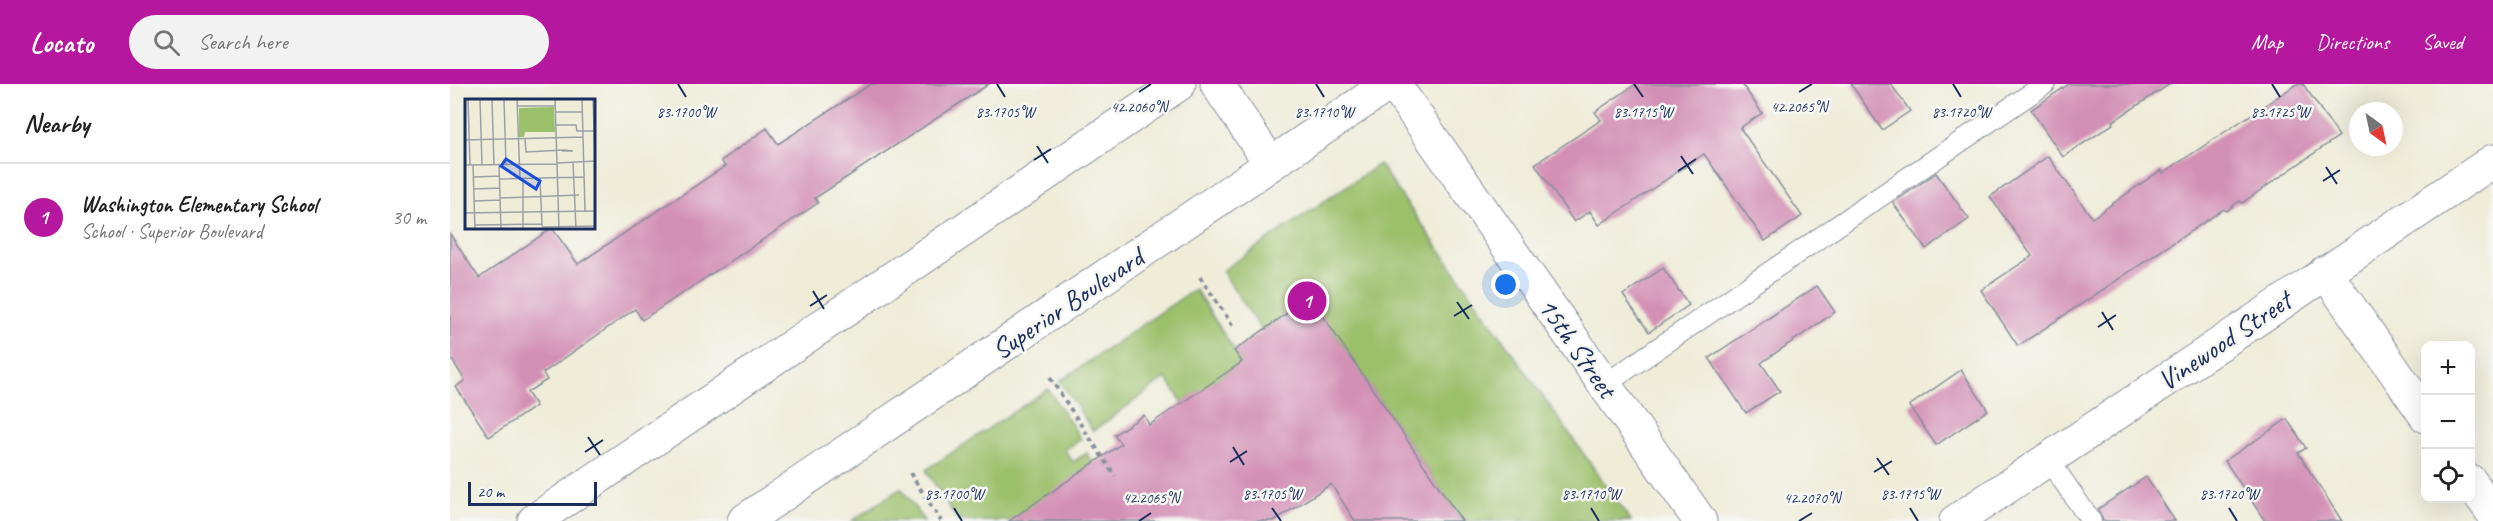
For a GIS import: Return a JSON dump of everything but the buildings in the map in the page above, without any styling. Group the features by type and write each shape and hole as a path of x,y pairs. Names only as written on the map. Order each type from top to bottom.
{"street":[{"path":"534,521 1179,84"},
{"path":"1217,84 1271,164"},
{"name":"Superior Boulevard","path":"744,521 1391,84"},
{"name":"15th Street","path":"1391,84 1700,521"},
{"name":"Vinewood Street","path":"1956,521 2493,161"},
{"path":"2325,272 2421,409"},
{"path":"2475,487 2493,513"}],"lane":[{"path":"1604,385 2045,84"},
{"path":"2048,459 2091,521"}],"path":[{"path":"1200,277 1235,329"},
{"path":"1050,378 1115,476"},
{"path":"910,473 941,521"}],"green space":[{"path":"1379,164 1631,521 1462,521 1310,298 1262,331 1222,271"},
{"path":"1195,289 1242,362 1183,403 1166,378 1093,431 1060,381"},
{"path":"1048,389 1081,439 1065,450 1073,462 1087,453 1093,464 1033,521 958,521 926,470"},
{"path":"901,488 924,521 852,521"}],"place":[{"name":"Washington Elementary School","path":"1307,301"}]}
